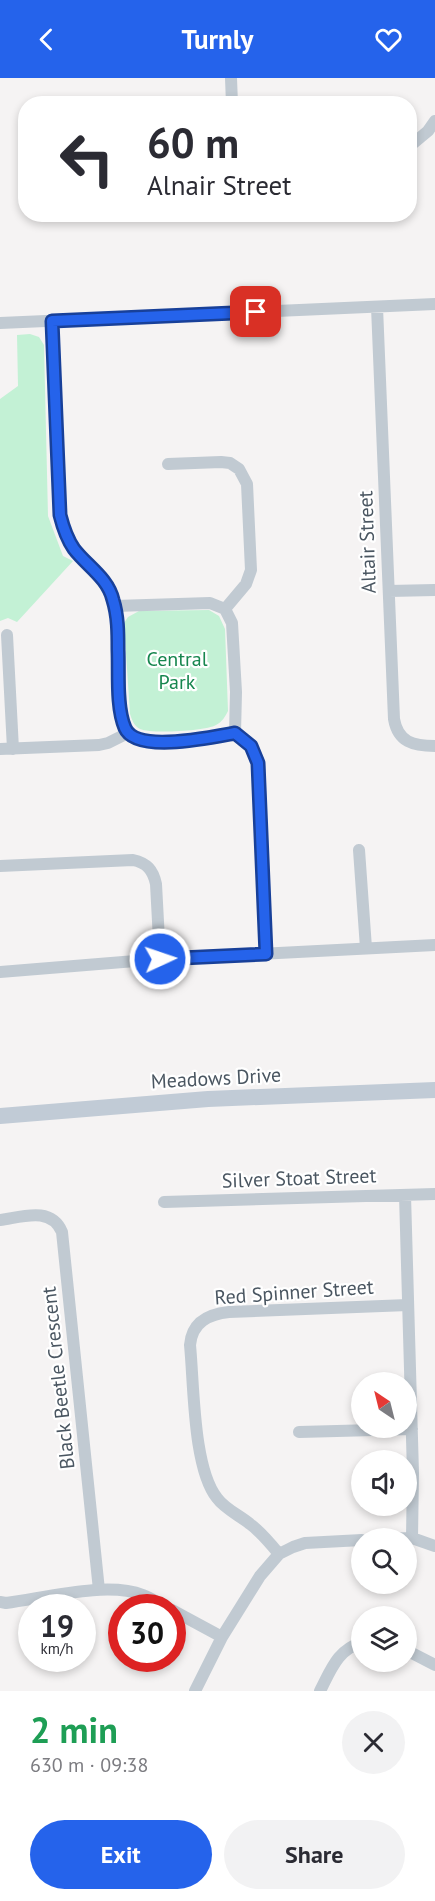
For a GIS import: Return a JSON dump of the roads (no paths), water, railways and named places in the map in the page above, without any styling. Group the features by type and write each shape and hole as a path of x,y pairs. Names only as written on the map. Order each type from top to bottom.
{"street":[{"path":"231,78 232,96"},
{"path":"417,140 435,121"},
{"path":"0,323 435,304"},
{"name":"Altair Street","path":"377,307 395,727 403,739 421,745 435,746"},
{"path":"52,321 60,515 67,537 74,549 106,584 115,606 121,707 125,728 128,733 138,738 159,742 192,740 235,733 251,746 258,763 266,954"},
{"path":"168,464 221,462 230,464 239,470 247,484 251,570 246,584 225,609"},
{"path":"389,591 435,590"},
{"path":"115,606 210,603 225,609 232,623 236,692 235,733"},
{"path":"6,635 6,749 99,746 128,733"},
{"path":"359,850 366,948"},
{"path":"0,866 133,860 146,865 154,875 156,884 160,959"},
{"path":"0,972 160,959 435,945"},
{"name":"Meadows Drive","path":"0,1116 208,1099 435,1090"},
{"name":"Silver Stoat Street","path":"164,1202 435,1194"},
{"path":"405,1195 410,1372"},
{"name":"Black Beetle Crescent","path":"0,1220 34,1216 50,1217 56,1221 62,1232 99,1590"},
{"name":"Red Spinner Street","path":"279,1554 252,1525 219,1501 210,1489 204,1474 190,1345 195,1328 208,1316 229,1312 408,1305"},
{"path":"299,1432 351,1431"},
{"path":"412,1438 412,1528"},
{"path":"417,1540 435,1545"},
{"path":"195,1691 222,1637 260,1576 279,1554 305,1544 351,1541"},
{"path":"0,1602 6,1604 99,1590 139,1594"},
{"path":"186,1618 222,1637"},
{"path":"320,1691 343,1653 351,1647"},
{"path":"417,1656 435,1665"}],"park label":[{"name":"Central Park","path":"177,670"}]}
